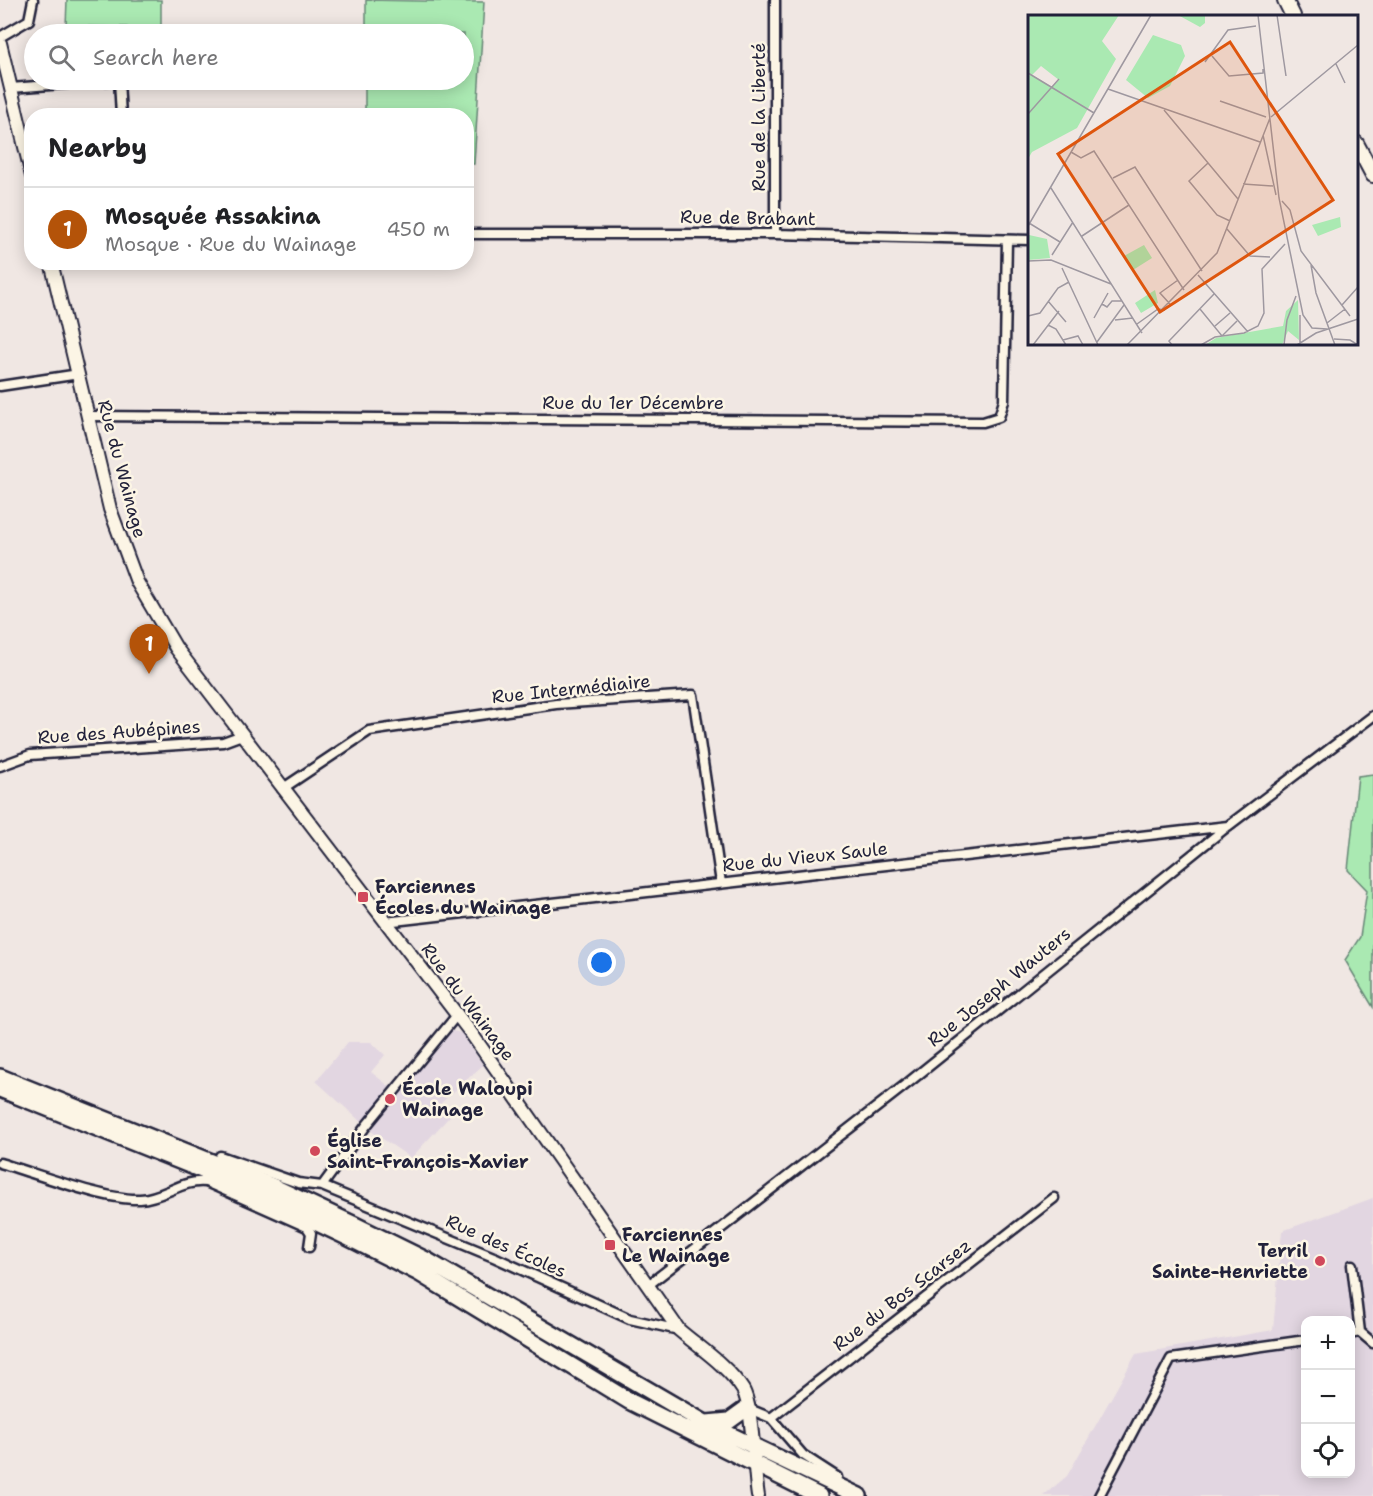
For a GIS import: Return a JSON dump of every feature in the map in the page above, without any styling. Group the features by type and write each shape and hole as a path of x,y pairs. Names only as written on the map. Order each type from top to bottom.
{"highway":[{"path":"0,1077 274,1187 355,1224 426,1260 705,1423 859,1496"},
{"path":"0,1089 227,1180 349,1238 419,1273 629,1401 813,1493"},
{"path":"705,1423 729,1421 747,1408"},
{"path":"790,1496 813,1493"}],"main road":[{"path":"1285,0 1292,15"},
{"path":"1358,147 1373,175"}],"street":[{"path":"0,37 29,20 33,0"},
{"name":"Rue de la Liberté","path":"775,0 775,234"},
{"path":"0,43 24,139"},
{"path":"11,88 24,87"},
{"path":"118,90 120,108"},
{"name":"Rue de Brabant","path":"474,234 775,234 1028,240"},
{"name":"Rue du 1er Décembre","path":"88,416 983,422 999,417 1004,401 1007,240"},
{"name":"Rue du Wainage","path":"53,270 110,509 137,582 176,648 457,1015 679,1330 720,1364 744,1392 758,1496"},
{"path":"0,386 79,374"},
{"name":"Rue Intermédiaire","path":"282,789 369,731 556,704 693,695 721,883"},
{"name":"Rue Joseph Wauters","path":"647,1286 909,1082 1228,826 1373,716"},
{"name":"Rue des Aubépines","path":"0,766 30,755 223,742 242,735"},
{"name":"Rue du Vieux Saule","path":"385,922 1228,826"},
{"path":"322,1185 366,1126 457,1015"},
{"name":"Rue des Écoles","path":"220,1156 298,1183 322,1185 496,1258 630,1319 679,1330"},
{"path":"0,1163 114,1197 137,1199 153,1197 189,1182 206,1182 307,1227 311,1233 309,1247"},
{"name":"Rue du Bos Scarsez","path":"771,1418 1054,1198"},
{"path":"1352,1265 1360,1332 1373,1343"},
{"path":"1355,1333 1360,1332"},
{"path":"1099,1496 1171,1359 1301,1342"},
{"path":"747,1408 771,1418 803,1455 837,1477"}],"shaded area":[{"name":"École Waloupi Wainage","path":"448,1030 461,1033 483,1065 440,1104 450,1116 411,1158 371,1131 316,1081 348,1042 371,1042 385,1055 371,1072 399,1094"},
{"path":"1373,1198 1373,1496 1043,1496 1067,1476 1136,1354 1273,1330 1282,1231"}],"green space":[{"path":"67,0 161,0 161,24 66,24"},
{"path":"366,0 484,2 474,164 474,108 365,108 365,90 474,90 474,24 366,24"},
{"path":"1373,774 1373,1007 1345,960 1360,937 1367,890 1348,870 1358,776"}],"place":[{"name":"Mosquée Assakina","path":"149,674"},
{"name":"Farciennes Écoles du Wainage","path":"363,897"},
{"name":"École Waloupi Wainage","path":"390,1099"},
{"name":"Église Saint-François-Xavier","path":"315,1151"},
{"name":"Farciennes Le Wainage","path":"610,1245"},
{"name":"Terril Sainte-Henriette","path":"1320,1261"}]}
